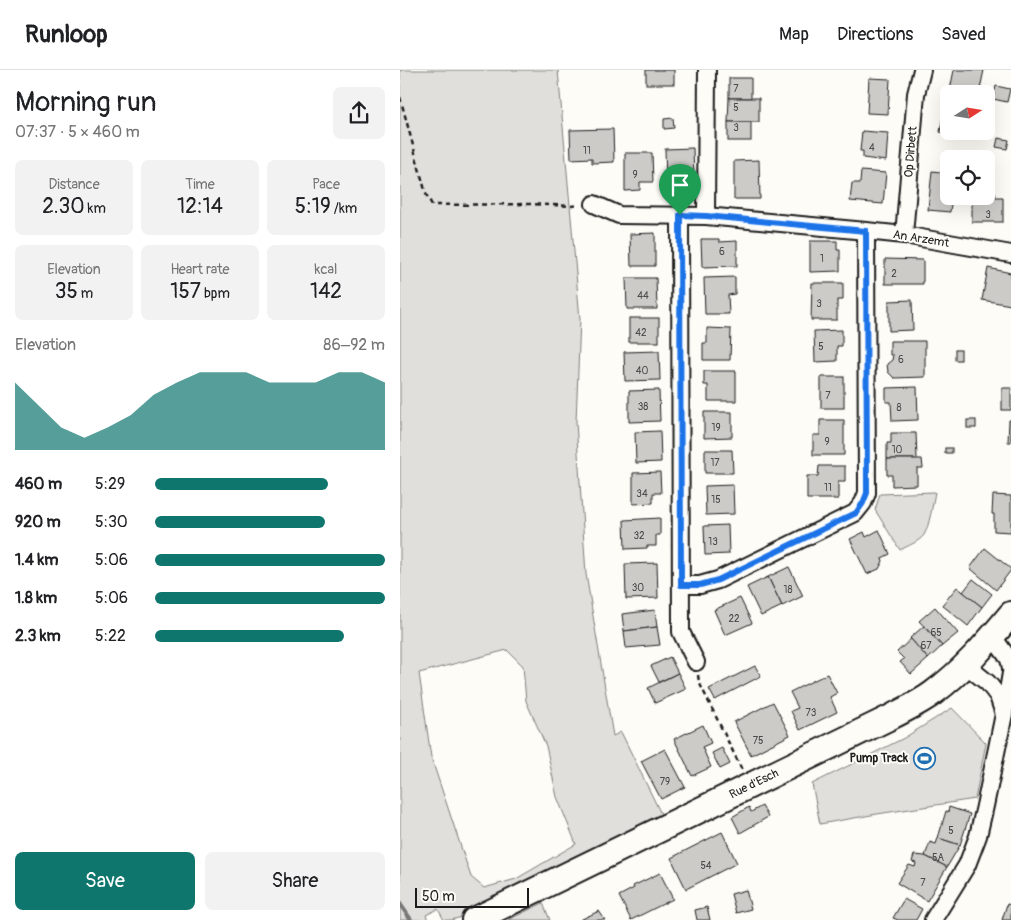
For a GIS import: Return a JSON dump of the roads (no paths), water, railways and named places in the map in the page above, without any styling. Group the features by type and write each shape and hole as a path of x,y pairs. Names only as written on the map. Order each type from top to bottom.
{"main road":[{"name":"Rue d'Esch","path":"474,920 901,712 932,694 967,666 1011,614"}],"street":[{"path":"706,216 708,70"},
{"name":"Op Dirbett","path":"904,235 916,94 922,70"},
{"name":"An Arzemt","path":"594,204 619,215 706,216 866,231 904,235 1011,254"},
{"path":"680,215 681,632 696,662"},
{"path":"681,585 700,585 718,580 856,513 863,503 867,493 866,231"},
{"path":"993,637 1009,659 1011,668"},
{"path":"967,666 988,683 998,696 1004,714"},
{"path":"933,920 966,865 978,836 1011,673"}],"waterway":[{"path":"400,904 411,920"}],"place":[{"name":"Pump Track","path":"924,758"}]}
